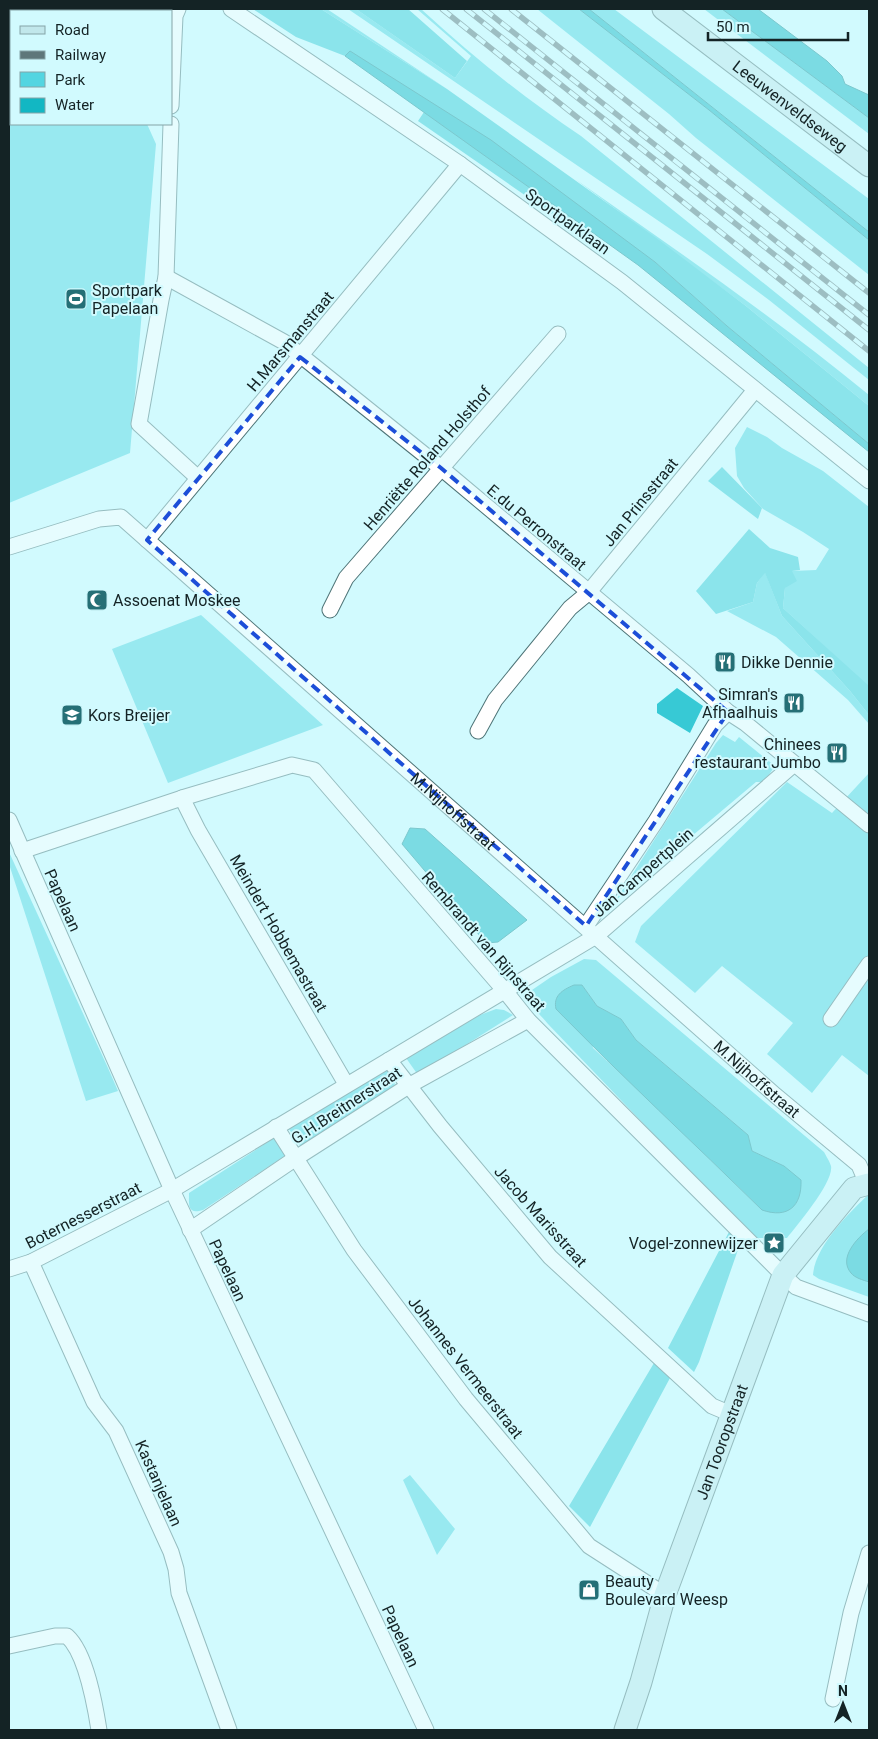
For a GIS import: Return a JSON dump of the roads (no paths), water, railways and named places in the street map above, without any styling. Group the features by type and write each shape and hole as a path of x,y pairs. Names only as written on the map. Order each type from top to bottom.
{"main road":[{"name":"Leeuwenveldseweg","path":"663,9 869,166"},
{"name":"Jan Tooropstraat","path":"625,1730 641,1682 665,1595 783,1275 854,1188 868,1184"}],"street":[{"path":"172,84 175,16 178,9"},
{"name":"Sportparklaan","path":"231,9 460,164 622,282 869,481"},
{"path":"171,125 166,277 139,424 198,478"},
{"name":"H.Marsmanstraat","path":"147,540 460,164"},
{"name":"E.du Perronstraat","path":"166,277 284,342 300,357 441,468 688,675 728,712 745,723 869,825"},
{"name":"Henriëtte Roland Holsthof","path":"330,610 346,578 558,334"},
{"name":"Jan Prinsstraat","path":"478,731 495,700 570,608 588,593 755,390"},
{"name":"M.Nijhoffstraat","path":"9,547 99,519 120,517 776,1095 859,1165 868,1184"},
{"name":"Jan Campertplein","path":"591,931 715,726 728,712"},
{"name":"Jan Campertplein","path":"505,991 591,931 794,764"},
{"name":"Rembrandt van Rijnstraat","path":"22,851 182,798 292,766 314,770 528,1020 783,1275 796,1287 869,1314"},
{"name":"Meindert Hobbemastraat","path":"182,798 203,839 346,1084"},
{"name":"Papelaan","path":"9,820 190,1230 426,1730"},
{"path":"831,1019 869,964"},
{"name":"G.H.Breitnerstraat","path":"172,1190 346,1084 505,991"},
{"name":"G.H.Breitnerstraat","path":"190,1230 296,1158 410,1085 528,1020"},
{"name":"Jacob Marisstraat","path":"389,1060 440,1126 550,1257 712,1406 731,1414"},
{"name":"Johannes Vermeerstraat","path":"276,1126 354,1250 466,1399 589,1546 665,1595"},
{"name":"Boternesserstraat","path":"9,1269 31,1262 172,1190"},
{"name":"Kastanjelaan","path":"31,1262 94,1402 116,1431 171,1552 176,1569 178,1593 229,1730"},
{"path":"834,1699 851,1613 869,1553"},
{"path":"9,1646 55,1636 67,1636 72,1641 87,1674 99,1730"}],"water":[{"path":"579,9 589,9 869,232 869,240 709,110"},
{"path":"722,9 758,9 827,61 842,76 845,84 869,95 869,118"},
{"path":"350,51 491,140 655,262 727,326 869,444 869,452 638,265 345,56"},
{"path":"410,828 425,829 527,920 498,942 486,943 402,844"},
{"path":"574,985 582,985 597,1006 621,1019 636,1040 748,1135 752,1151 784,1166 801,1180 799,1197 792,1208 779,1213 762,1210 556,1009 555,1004 559,994"},
{"path":"869,1229 869,1282 853,1275 847,1261 848,1255 855,1243"}],"railway":[{"path":"442,9 869,351"},
{"path":"466,9 869,330"},
{"path":"484,9 869,315"},
{"path":"511,9 869,293"}],"place":[{"name":"Sportpark Papelaan","path":"76,299"},
{"name":"Assoenat Moskee","path":"97,600"},
{"name":"Dikke Dennie","path":"725,662"},
{"name":"Simran's Afhaalhuis","path":"794,703"},
{"name":"Kors Breijer","path":"72,715"},
{"name":"Chinees restaurant Jumbo","path":"837,753"},
{"name":"Vogel-zonnewijzer","path":"774,1243"},
{"name":"Beauty Boulevard Weesp","path":"589,1590"}]}
